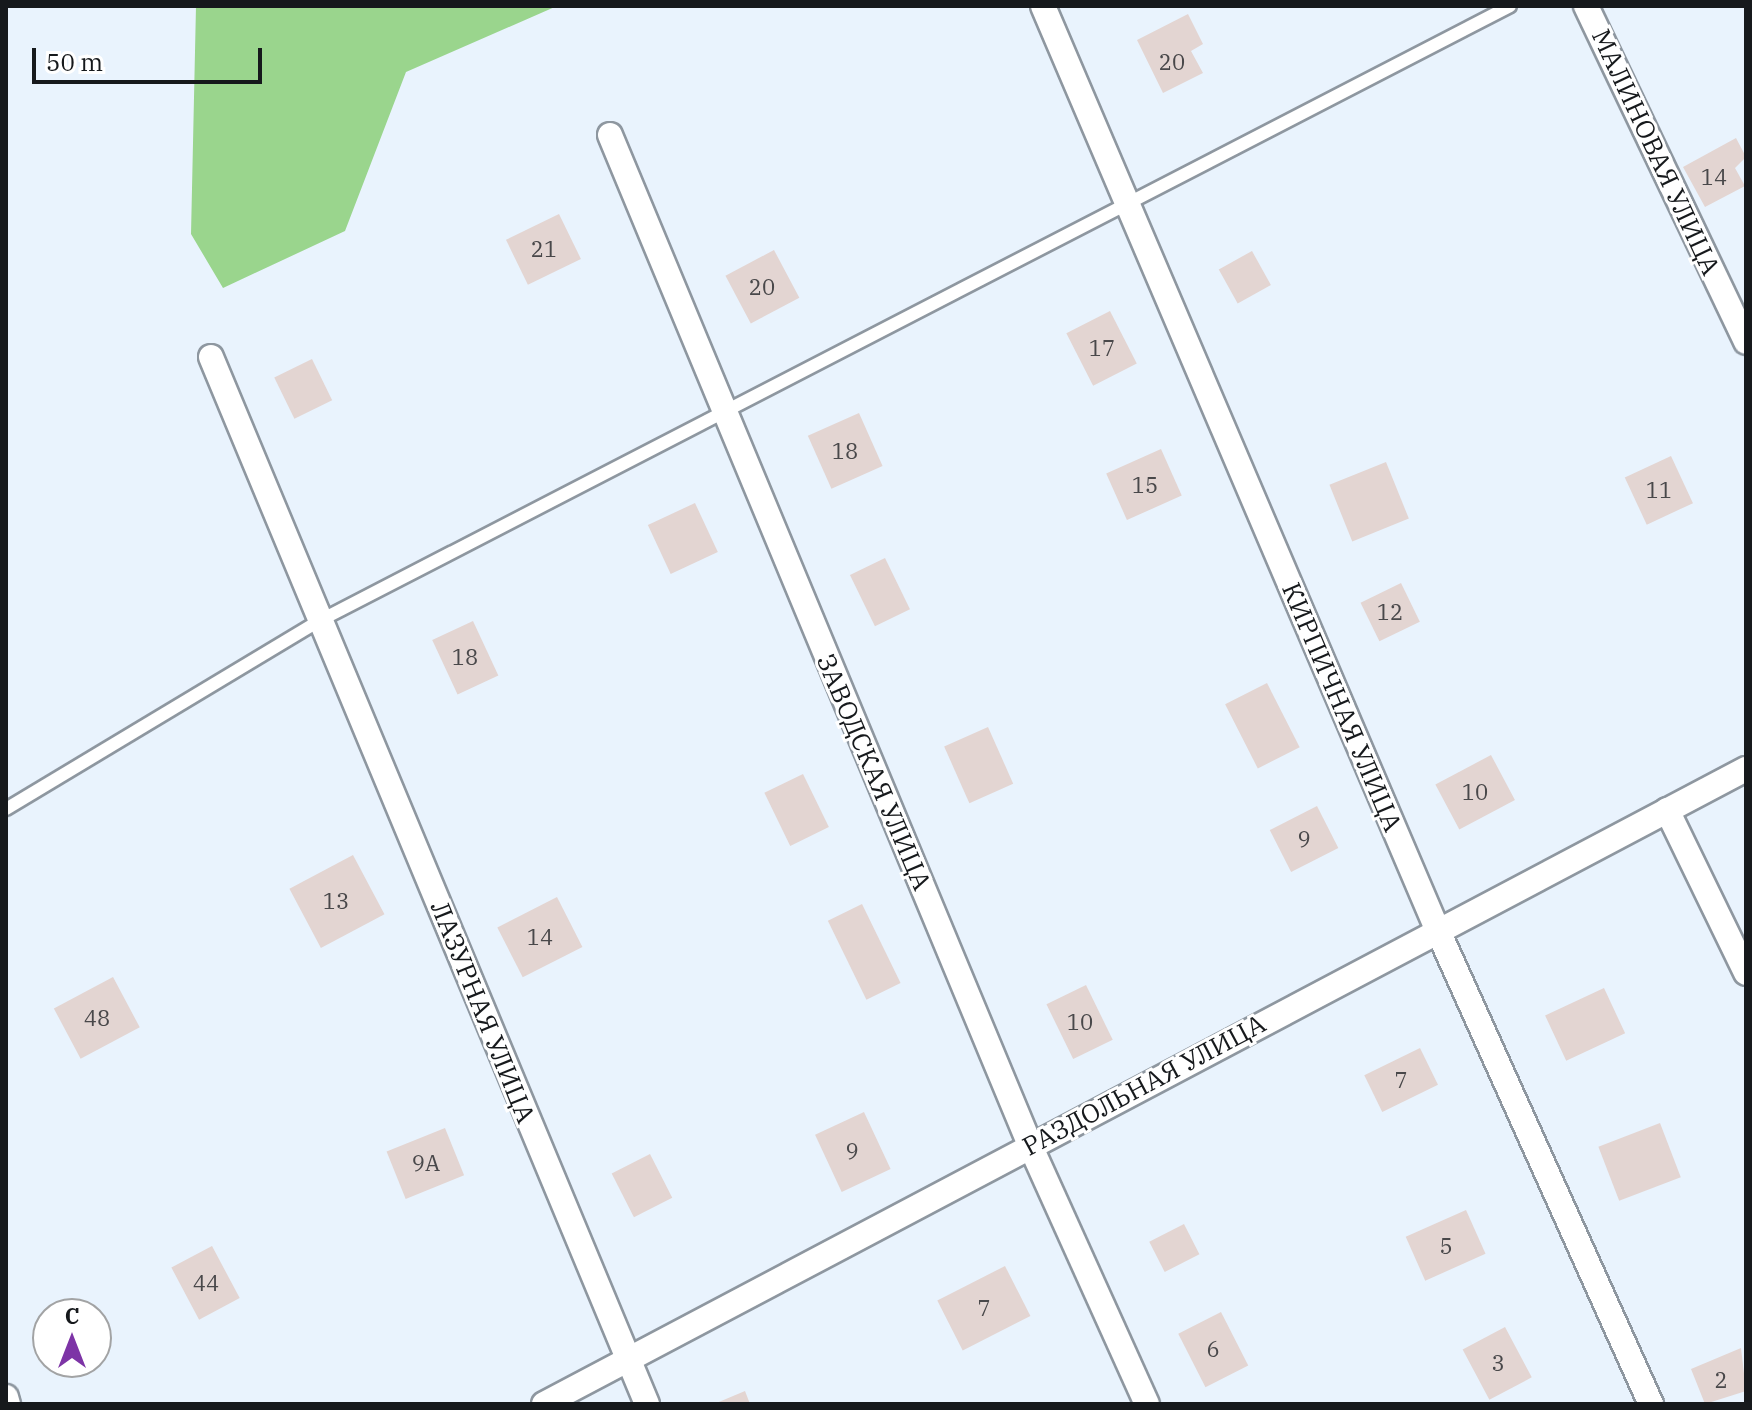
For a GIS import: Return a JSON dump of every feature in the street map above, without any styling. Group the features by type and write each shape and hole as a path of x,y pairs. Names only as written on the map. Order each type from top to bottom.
{"street":[{"name":"КИРПИЧНАЯ УЛИЦА","path":"1043,6 1438,931 1651,1404"},
{"name":"МАЛИНОВАЯ УЛИЦА","path":"1586,6 1746,342"},
{"name":"ЗАВОДСКАЯ УЛИЦА","path":"610,135 1030,1145 1147,1404"},
{"name":"ЛАЗУРНАЯ УЛИЦА","path":"211,357 647,1404"},
{"name":"РАЗДОЛЬНАЯ УЛИЦА","path":"544,1404 626,1357 1746,769"},
{"path":"1667,810 1746,973"},
{"path":"6,1397 8,1404"}],"lane":[{"path":"6,809 321,620 1510,6"}],"green space":[{"path":"196,6 557,6 406,72 345,231 223,288 191,234"}],"building":[{"path":"1188,14 1203,44 1191,51 1203,73 1163,93 1137,40"},
{"path":"1736,138 1746,157 1735,168 1745,186 1705,207 1683,167"},
{"path":"559,214 581,259 528,285 506,240"},
{"path":"774,250 799,298 751,324 725,276"},
{"path":"1252,251 1271,285 1238,304 1219,269"},
{"path":"1110,311 1137,364 1093,386 1066,333"},
{"path":"312,359 332,400 294,419 274,377"},
{"path":"859,413 883,466 831,489 808,436"},
{"path":"1161,449 1182,496 1127,520 1106,473"},
{"path":"1671,456 1693,503 1647,525 1625,478"},
{"path":"1386,462 1409,519 1352,541 1329,485"},
{"path":"695,503 718,552 671,574 648,525"},
{"path":"885,558 910,609 875,626 850,575"},
{"path":"1401,583 1420,622 1379,641 1361,603"},
{"path":"473,621 498,675 458,694 432,640"},
{"path":"1267,683 1300,747 1258,768 1225,704"},
{"path":"988,727 1013,784 969,803 944,747"},
{"path":"1491,755 1515,800 1459,830 1435,785"},
{"path":"803,774 829,827 790,846 764,793"},
{"path":"1317,806 1338,848 1291,872 1270,830"},
{"path":"353,855 384,914 321,948 289,889"},
{"path":"557,897 582,947 523,977 497,927"},
{"path":"862,904 901,983 866,1000 828,921"},
{"path":"113,977 140,1027 81,1059 54,1008"},
{"path":"1086,985 1113,1040 1073,1059 1046,1004"},
{"path":"1604,988 1625,1033 1566,1061 1545,1015"},
{"path":"1420,1048 1438,1085 1382,1112 1364,1075"},
{"path":"864,1112 891,1169 842,1192 815,1135"},
{"path":"1660,1123 1681,1177 1619,1201 1598,1147"},
{"path":"445,1128 464,1175 406,1199 387,1152"},
{"path":"650,1154 672,1198 634,1217 612,1174"},
{"path":"1466,1210 1486,1254 1425,1281 1406,1237"},
{"path":"1184,1224 1199,1254 1165,1272 1149,1242"},
{"path":"212,1246 240,1298 199,1320 171,1268"},
{"path":"1005,1266 1030,1316 963,1350 937,1301"},
{"path":"1221,1312 1248,1365 1205,1387 1178,1334"},
{"path":"1505,1327 1532,1377 1489,1400 1463,1350"},
{"path":"1741,1348 1746,1391 1705,1404 1691,1369"},
{"path":"745,1391 750,1404 714,1404"}]}
